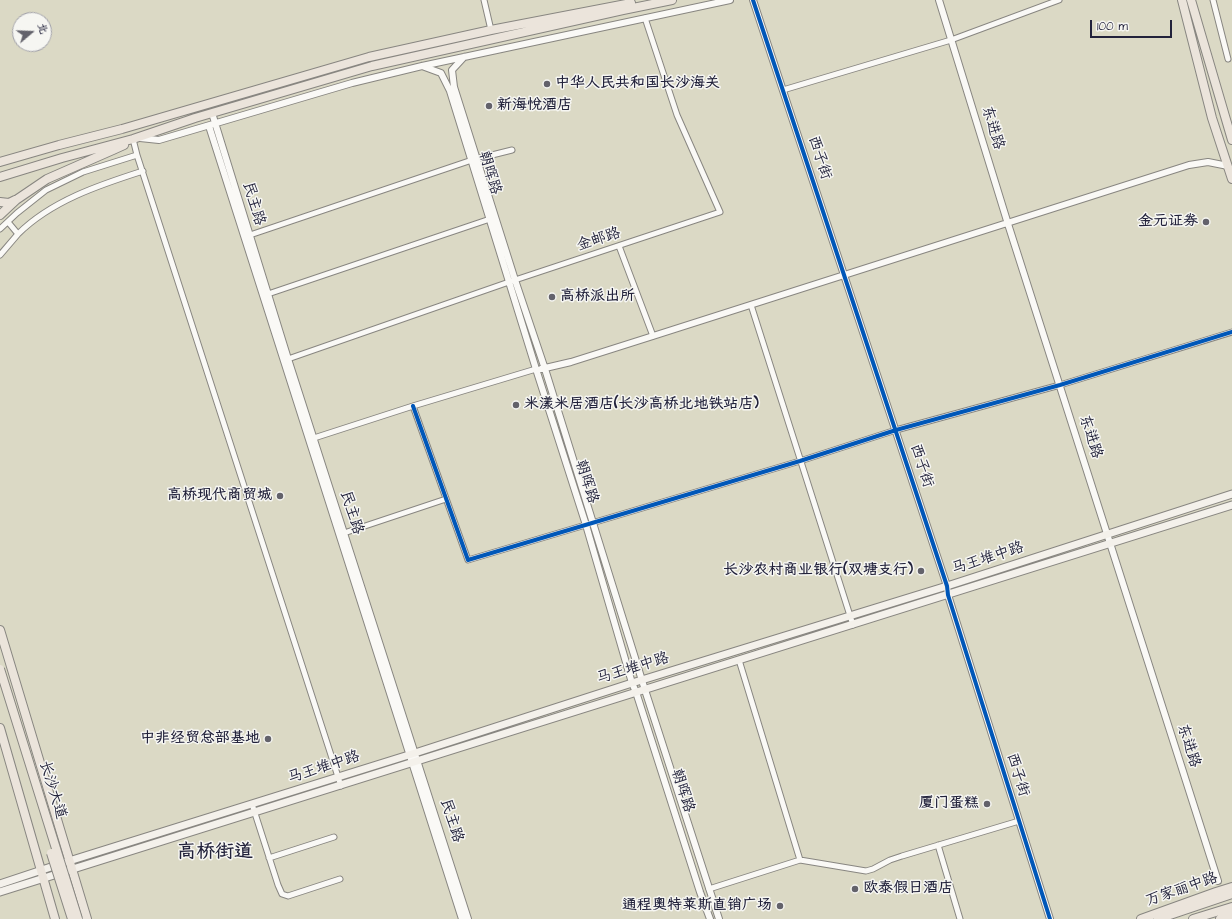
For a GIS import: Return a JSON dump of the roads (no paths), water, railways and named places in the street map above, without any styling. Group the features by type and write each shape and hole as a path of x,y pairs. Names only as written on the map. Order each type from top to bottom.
{"main road":[{"path":"0,162 122,129 369,57 491,30 646,0"},
{"path":"0,215 16,200 48,179 113,147 212,113 372,66 672,0"},
{"path":"1182,0 1212,118 1232,179"},
{"path":"1191,0 1232,140"},
{"path":"0,177 62,158 113,147"},
{"path":"0,167 13,159"},
{"path":"0,202 9,203 16,200"},
{"name":"马王堆中路","path":"42,874 69,861 412,754 632,683 947,586 1232,494"},
{"name":"马王堆中路","path":"42,874 72,869 254,813 1232,505"},
{"path":"0,630 87,919"},
{"name":"长沙大道","path":"0,669 78,919"},
{"name":"长沙大道","path":"0,688 72,919"},
{"path":"0,728 55,919"},
{"path":"0,884 42,874"},
{"path":"0,892 42,874"},
{"name":"万家丽中路","path":"1140,919 1232,887"},
{"path":"1158,919 1232,894"},
{"path":"1193,919 1232,907"},
{"path":"1220,919 1232,915"}],"street":[{"path":"484,0 491,30"},
{"path":"341,786 137,154 135,139 159,140 352,83 422,66 730,0"},
{"name":"西子街","path":"753,0 947,586 948,595 1050,919"},
{"name":"东进路","path":"939,0 950,40 1008,224 1218,881"},
{"path":"783,90 950,40 1059,0"},
{"path":"1214,0 1228,59"},
{"name":"金邮路","path":"288,359 509,282 720,212 677,115 645,18"},
{"name":"朝晖路","path":"464,57 452,70 454,87 490,219 586,525 632,683 710,919"},
{"name":"朝晖路","path":"422,66 441,74 450,91 475,160 545,368 645,690 719,919"},
{"name":"民主路","path":"212,113 212,125 412,754 468,919"},
{"name":"民主路","path":"212,125 250,235 412,754"},
{"path":"250,235 475,160 512,150"},
{"path":"0,229 46,190 83,172 137,154"},
{"path":"314,438 536,369 571,362 845,276 1189,165 1208,162 1228,166"},
{"path":"0,255 18,234 58,205 104,184 143,171"},
{"path":"268,294 490,219"},
{"path":"8,222 18,234"},
{"path":"619,246 653,336"},
{"path":"751,305 853,625"},
{"path":"413,406 468,560 800,461 896,430 1060,385 1232,332"},
{"path":"344,533 446,499"},
{"path":"739,660 800,860"},
{"name":"民主路","path":"415,762 462,919"},
{"path":"252,804 279,890 284,896 340,879"},
{"path":"710,888 800,860 866,871 890,860 1019,821"},
{"path":"269,858 334,837"},
{"path":"938,845 960,919"}],"place":[{"name":"中华人民共和国长沙海关","path":"547,84"},
{"name":"新海悦酒店","path":"489,106"},
{"name":"金元证券","path":"1206,222"},
{"name":"高桥派出所","path":"552,297"},
{"name":"米漾米居酒店(长沙高桥北地铁站店)","path":"516,405"},
{"name":"高桥现代商贸城","path":"280,496"},
{"name":"长沙农村商业银行(双塘支行)","path":"921,571"},
{"name":"中非经贸总部基地","path":"268,739"},
{"name":"厦门蛋糕","path":"987,804"},
{"name":"欧泰假日酒店","path":"855,889"},
{"name":"通程奥特莱斯直销广场","path":"780,906"}],"district":[{"name":"高桥街道","path":"215,853"}]}
